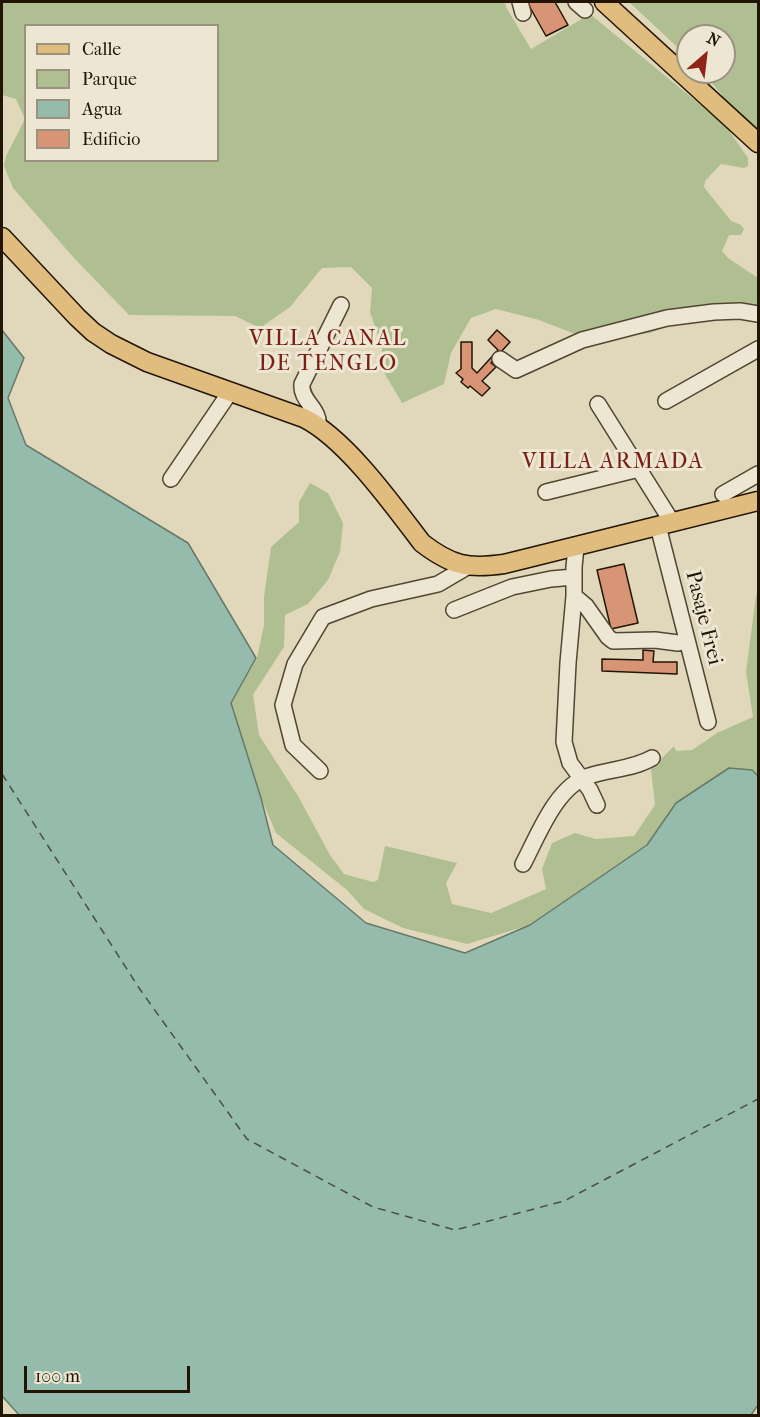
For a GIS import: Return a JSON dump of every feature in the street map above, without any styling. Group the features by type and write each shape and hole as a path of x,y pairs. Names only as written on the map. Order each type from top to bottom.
{"main road":[{"path":"604,2 759,143"},
{"path":"2,237 77,317 102,338 147,362 304,418 318,426 354,460 422,543 445,558 467,567 504,564 759,501"}],"street":[{"path":"318,426 319,418 302,392 302,384 341,305"},
{"path":"500,358 516,370 582,340 667,318 714,312 740,311 759,314"},
{"path":"666,401 759,349"},
{"path":"171,479 230,392"},
{"name":"Pasaje Frei","path":"598,404 639,469 665,524 708,722"},
{"path":"546,492 639,469"},
{"path":"723,494 759,474"},
{"path":"576,547 564,742 570,763 590,790 597,805"},
{"path":"320,771 293,745 283,705 295,664 323,617 370,599 438,584 467,567"},
{"path":"454,610 512,587 543,580 574,577"},
{"path":"574,596 586,606 613,641 655,640 678,643"},
{"path":"523,864 557,802 573,783 582,778 632,766 652,758"}],"green space":[{"path":"2,2 505,2 531,49 590,14 725,125 748,158 748,166 744,168 721,164 705,181 704,187 731,221 741,225 744,229 741,235 729,235 722,251 728,258 758,278 758,307 671,325 650,333 608,338 575,334 539,320 496,309 471,318 451,353 444,384 402,403 382,369 382,347 370,312 372,288 351,267 322,268 290,307 260,328 235,316 129,315 74,258 13,188 4,166 6,156 24,121 24,162 219,162 219,24 24,24 24,117 16,99 2,95"},
{"path":"629,2 758,2 758,139 713,84 736,84 736,24 676,24 676,46"},
{"path":"310,483 328,493 343,523 340,552 328,580 308,604 285,615 284,647 253,695 259,735 298,796 330,855 344,874 373,882 378,880 385,846 457,863 446,883 452,904 491,913 546,889 542,869 552,843 575,833 596,839 634,836 655,805 651,769 674,746 676,751 692,750 717,733 753,717 746,672 758,591 758,776 752,770 676,803 647,845 530,925 467,944 403,928 364,909 347,890 276,833 261,798 231,703 257,658 264,625 264,597 271,547 299,522 299,502"}],"water":[{"path":"2,330 24,358 8,398 26,445 188,543 256,658 231,703 261,798 273,845 366,923 465,953 530,925 647,845 676,803 729,768 752,770 758,776 758,1405 751,1415 20,1416 2,1396"}],"building":[{"path":"527,2 555,2 568,25 546,36"},
{"path":"497,330 510,342 491,363 496,367 482,381 490,388 482,396 461,382 463,379 456,373 461,369 461,342 472,342 472,368 477,373 498,350 488,340"},
{"path":"624,564 638,623 611,629 597,570"},
{"path":"643,650 654,651 653,662 677,662 677,674 602,671 602,659 643,660"}],"ferry route":[{"path":"2,774 139,988 247,1139 373,1207 455,1230 564,1201 758,1099"}],"district":[{"name":"VILLA CANAL DE TENGLO","path":"328,352"},
{"name":"VILLA ARMADA","path":"613,463"}]}
